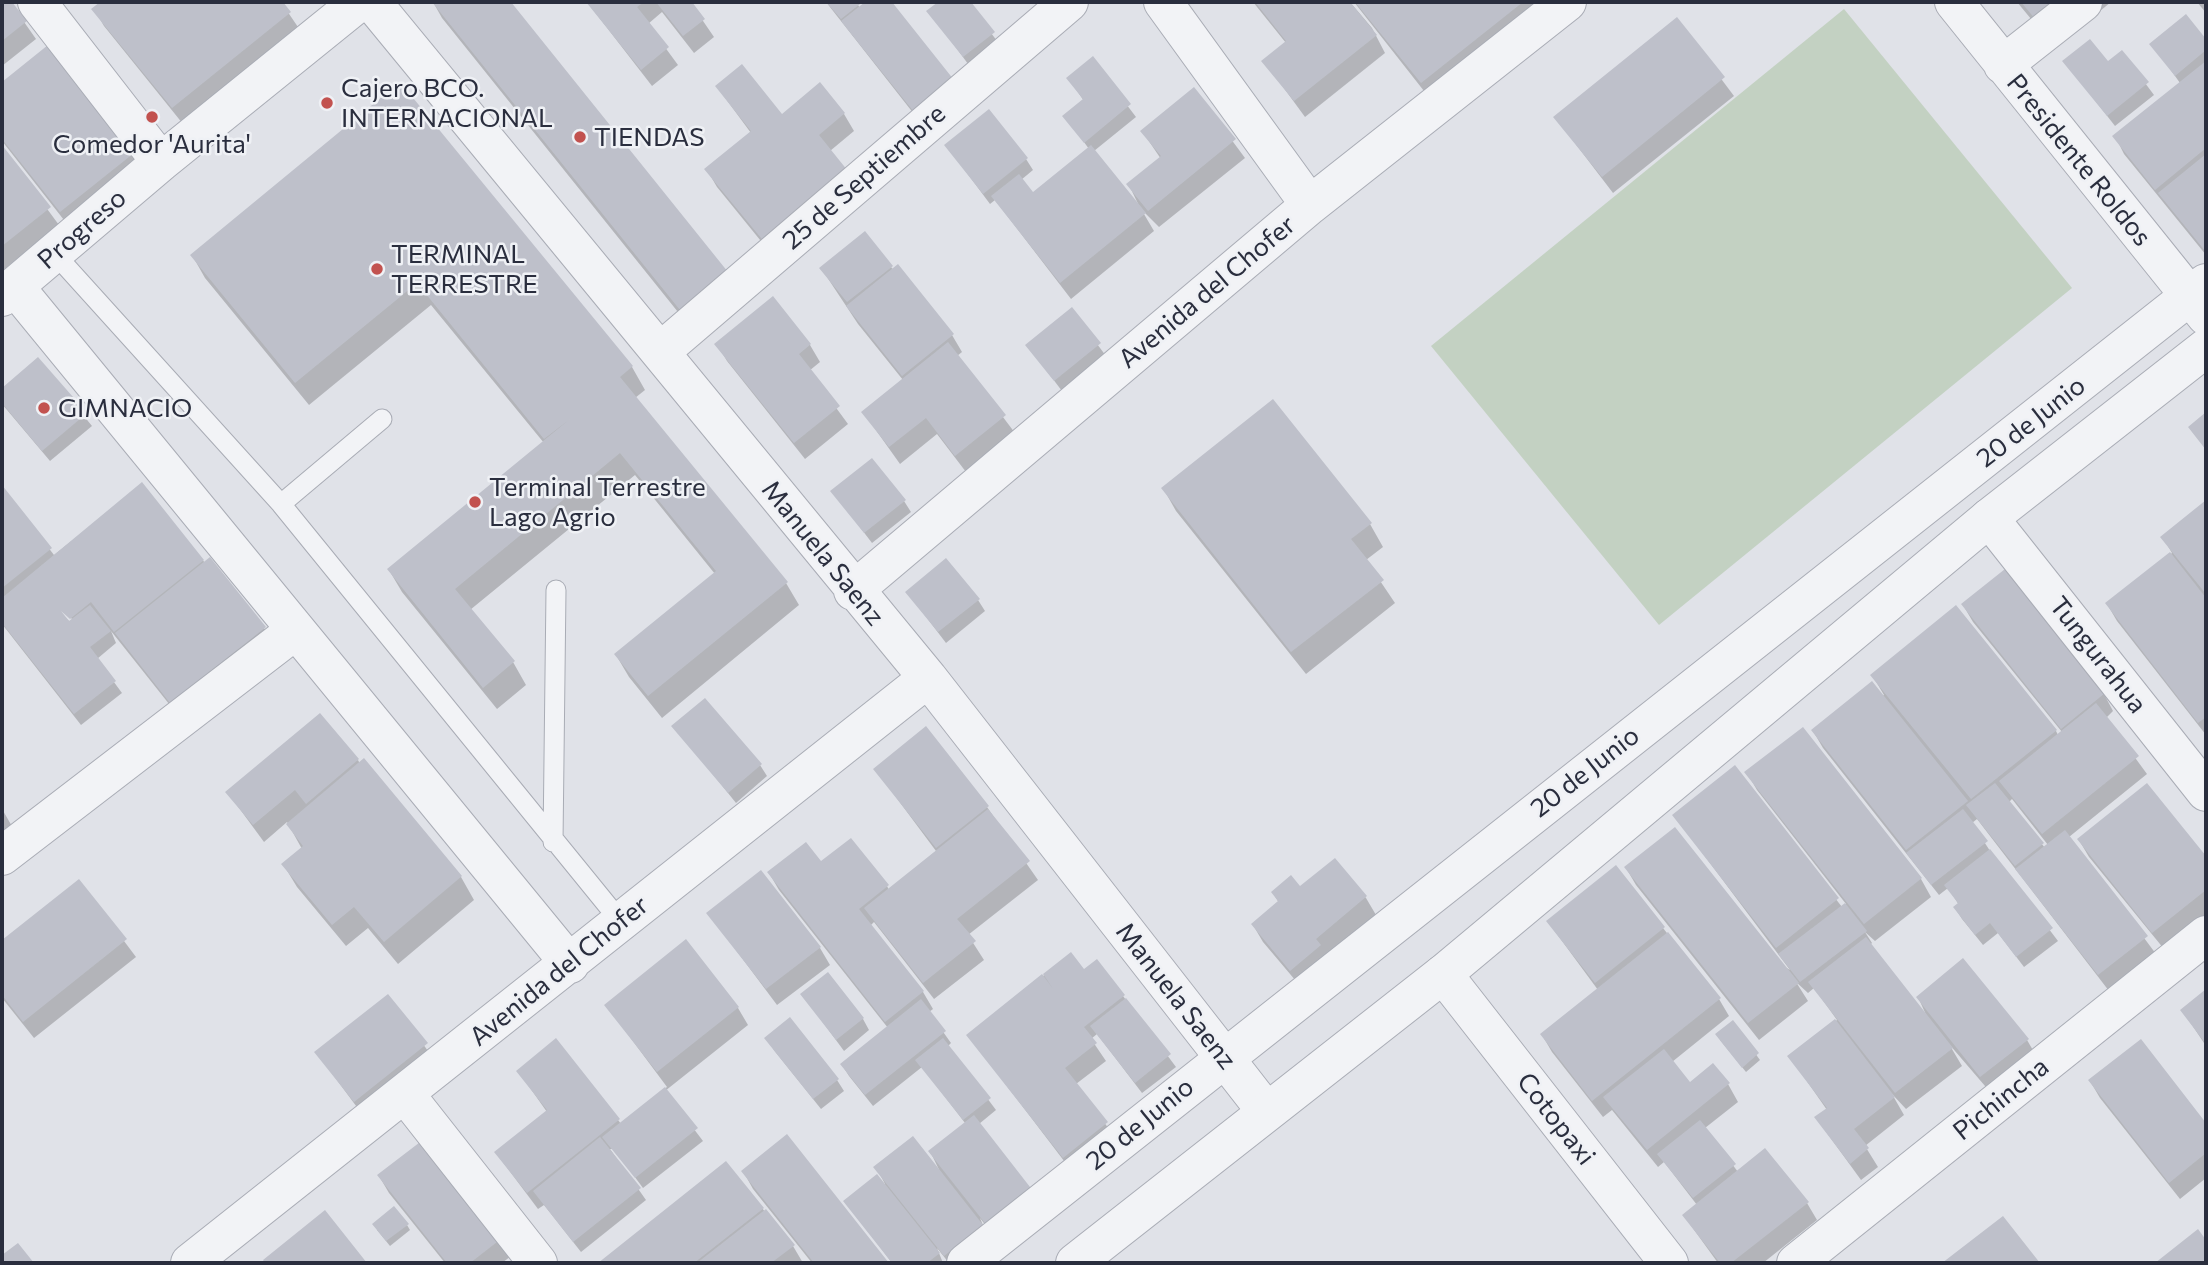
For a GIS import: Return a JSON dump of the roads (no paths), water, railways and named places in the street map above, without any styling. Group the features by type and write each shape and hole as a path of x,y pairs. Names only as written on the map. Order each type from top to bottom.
{"street":[{"path":"37,2 161,162"},
{"name":"Progreso","path":"9,292 161,162 359,2"},
{"name":"Manuela Saenz","path":"372,2 853,591 928,678 1266,1111"},
{"name":"25 de Septiembre","path":"660,352 1069,2"},
{"path":"1163,2 1310,205"},
{"name":"Avenida del Chofer","path":"853,591 1310,205 1567,2"},
{"name":"Presidente Roldos","path":"1954,2 2003,65 2201,299"},
{"path":"2003,65 2083,2"},
{"path":"9,292 296,630 570,964"},
{"name":"20 de Junio","path":"965,1263 1224,1057 2201,299"},
{"name":"20 de Junio","path":"1075,1263 1443,974 1989,518 2206,348"},
{"name":"Tungurahua","path":"1989,518 2206,792"},
{"path":"2,856 296,630"},
{"name":"Avenida del Chofer","path":"190,1263 928,678"},
{"name":"Pichincha","path":"1796,1263 2206,935"},
{"name":"Cotopaxi","path":"1443,974 1669,1263"},
{"path":"405,1094 538,1263"}],"lane":[{"path":"54,253 281,504 552,842 621,922"},
{"path":"281,504 382,419"},
{"path":"552,842 556,590"}],"place":[{"name":"Cajero BCO. INTERNACIONAL","path":"327,103"},
{"name":"Comedor 'Aurita'","path":"152,117"},
{"name":"TIENDAS","path":"580,137"},
{"name":"TERMINAL TERRESTRE","path":"377,269"},
{"name":"GIMNACIO","path":"44,408"},
{"name":"Terminal Terrestre Lago Agrio","path":"475,502"}]}
